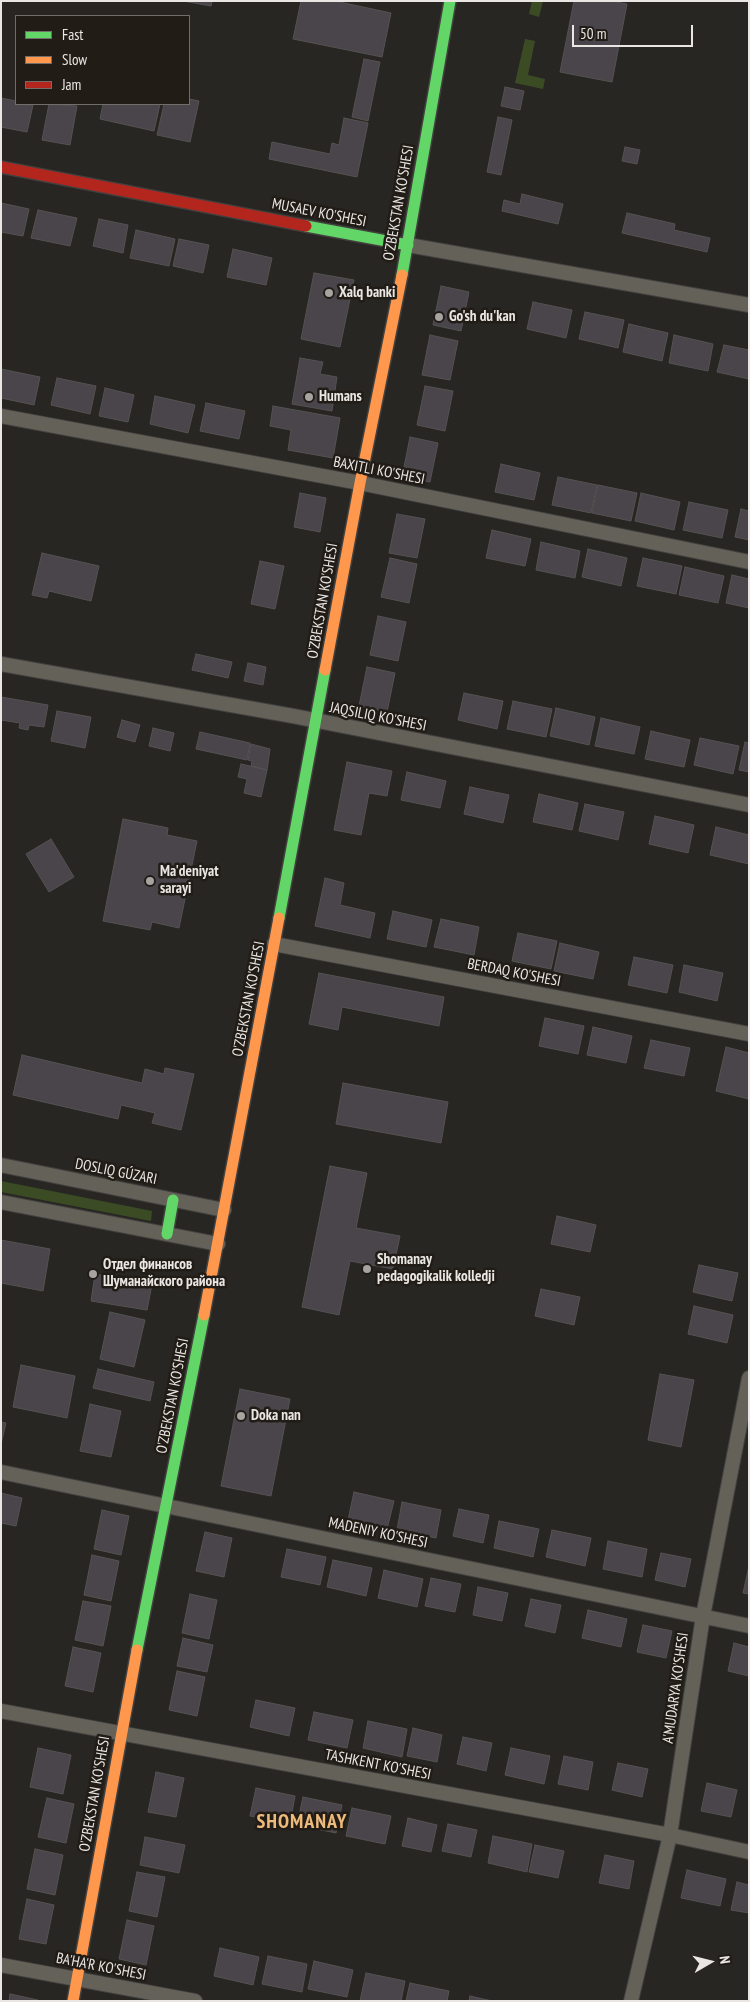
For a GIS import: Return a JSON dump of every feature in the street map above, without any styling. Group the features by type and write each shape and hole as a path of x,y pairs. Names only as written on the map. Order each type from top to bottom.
{"main road":[{"name":"O'ZBEKSTAN KO'SHESI","path":"73,2001 121,1733 218,1244 360,483 408,245 450,1"},
{"name":"MUSAEV KO'SHESI","path":"1,167 408,245"},
{"path":"167,1234 173,1200"}],"street":[{"name":"MUSAEV KO'SHESI","path":"408,245 749,305"},
{"name":"BAXITLI KO'SHESI","path":"1,416 360,483 749,562"},
{"name":"JAQSILIQ KO'SHESI","path":"1,664 749,805"},
{"name":"BERDAQ KO'SHESI","path":"274,944 749,1034"},
{"path":"1,1166 224,1210"},
{"path":"1,1202 218,1244"},
{"name":"A'MUDARYA KO'SHESI","path":"631,2001 670,1835 703,1616 749,1378"},
{"name":"MADENIY KO'SHESI","path":"1,1472 749,1626"},
{"name":"TASHKENT KO'SHESI","path":"1,1711 670,1835 749,1852"},
{"name":"BA'HA'R KO'SHESI","path":"1,1965 195,2001"}],"green space":[{"path":"532,1 543,1 539,17 529,14"},
{"path":"525,39 535,41 528,75 545,79 543,89 515,83"},
{"path":"1,1181 152,1211 151,1221 1,1192"}],"building":[{"path":"183,1 212,1 211,6"},
{"path":"301,1 335,1 391,13 382,57 293,39"},
{"path":"574,1 612,1 627,4 612,82 560,72"},
{"path":"364,59 380,62 368,121 352,117"},
{"path":"505,87 524,91 520,110 501,106"},
{"path":"1,98 15,101 15,105 33,105 27,132 1,127"},
{"path":"190,99 199,101 190,142 157,135 164,105 190,105"},
{"path":"49,105 77,106 70,145 42,140"},
{"path":"103,105 160,105 154,131 100,119"},
{"path":"498,117 512,120 501,175 487,172"},
{"path":"344,118 368,123 357,177 269,159 272,142 330,154 332,143 339,145"},
{"path":"625,147 640,150 637,164 622,161"},
{"path":"522,194 563,204 558,224 502,211 504,200 520,204"},
{"path":"1,203 29,209 23,236 1,232"},
{"path":"38,210 77,218 70,246 31,238"},
{"path":"627,213 675,224 674,230 710,238 707,252 622,233"},
{"path":"99,219 128,225 123,253 93,246"},
{"path":"136,230 175,239 169,266 130,258"},
{"path":"179,239 209,245 203,273 173,266"},
{"path":"233,249 272,258 266,285 227,277"},
{"path":"314,273 354,280 340,347 301,339"},
{"path":"441,286 469,292 461,331 433,325"},
{"path":"533,302 572,310 566,338 527,329"},
{"path":"585,312 624,320 618,348 579,339"},
{"path":"629,324 668,333 662,361 623,352"},
{"path":"430,335 458,341 450,380 422,375"},
{"path":"674,335 713,344 708,371 669,363"},
{"path":"724,345 749,350 749,379 717,372"},
{"path":"300,358 323,362 320,374 337,377 332,411 292,404"},
{"path":"1,369 40,377 34,405 1,398"},
{"path":"57,378 96,386 90,414 51,405"},
{"path":"425,386 453,391 445,431 417,425"},
{"path":"105,388 134,395 128,422 99,416"},
{"path":"155,396 195,405 188,433 150,424"},
{"path":"206,403 245,411 239,439 200,431"},
{"path":"273,406 340,418 333,458 288,450 291,430 270,426"},
{"path":"410,437 438,443 430,482 402,477"},
{"path":"501,464 540,473 534,500 495,492"},
{"path":"558,477 597,485 591,513 552,505"},
{"path":"598,485 637,493 631,521 592,513"},
{"path":"300,493 326,498 320,532 294,527"},
{"path":"641,493 680,502 674,530 635,521"},
{"path":"689,502 728,510 722,538 683,530"},
{"path":"741,509 749,511 749,540 735,537"},
{"path":"397,514 425,519 417,558 389,553"},
{"path":"492,530 531,539 525,566 486,558"},
{"path":"541,542 580,551 575,578 536,570"},
{"path":"588,549 627,558 621,586 582,577"},
{"path":"42,553 99,566 91,601 49,591 47,598 32,595"},
{"path":"390,558 417,564 409,603 381,597"},
{"path":"643,558 682,566 676,594 637,586"},
{"path":"260,561 284,566 275,609 251,604"},
{"path":"685,567 724,576 718,603 679,595"},
{"path":"732,575 749,579 749,608 726,603"},
{"path":"378,616 406,622 398,661 370,655"},
{"path":"196,654 232,662 228,678 192,670"},
{"path":"248,663 266,667 263,685 244,681"},
{"path":"367,667 395,673 387,712 359,706"},
{"path":"464,693 503,701 497,729 458,720"},
{"path":"1,697 48,705 44,727 29,725 28,730 19,728 20,723 1,720"},
{"path":"513,701 552,709 546,737 507,729"},
{"path":"556,708 595,717 589,745 550,736"},
{"path":"57,711 91,717 85,748 51,741"},
{"path":"601,718 640,727 634,754 595,746"},
{"path":"122,720 140,725 135,742 117,737"},
{"path":"153,728 174,733 170,751 149,746"},
{"path":"651,731 690,740 684,767 645,759"},
{"path":"200,732 250,743 247,760 196,749"},
{"path":"700,738 739,746 733,774 694,765"},
{"path":"745,742 749,743 749,772 739,770"},
{"path":"251,744 270,749 267,770 251,766 252,761 248,760"},
{"path":"347,762 392,771 387,796 369,793 361,835 334,830"},
{"path":"241,764 267,770 261,797 244,793 247,779 238,777"},
{"path":"407,772 446,781 440,808 401,800"},
{"path":"470,787 509,795 503,823 464,814"},
{"path":"539,794 578,803 572,830 533,822"},
{"path":"585,804 624,812 618,840 579,831"},
{"path":"655,816 694,825 688,853 649,844"},
{"name":"Ma'deniyat sarayi","path":"123,819 168,828 167,835 197,841 179,928 152,922 150,930 103,921"},
{"path":"716,827 749,835 749,864 710,855"},
{"path":"51,839 74,877 49,892 26,854"},
{"path":"325,878 344,883 340,905 375,913 370,938 315,926"},
{"path":"393,911 432,920 426,947 387,939"},
{"path":"441,919 479,927 474,955 434,947"},
{"path":"518,933 557,941 551,969 512,961"},
{"path":"560,943 599,952 593,979 554,971"},
{"path":"634,957 673,965 667,993 628,985"},
{"path":"684,965 723,973 717,1001 679,992"},
{"path":"319,973 444,997 439,1026 342,1007 338,1030 309,1024"},
{"path":"545,1018 584,1026 578,1054 539,1046"},
{"path":"593,1027 632,1036 626,1063 587,1055"},
{"path":"651,1040 690,1048 684,1076 644,1068"},
{"path":"726,1047 749,1053 749,1099 716,1091"},
{"path":"22,1055 142,1083 145,1069 164,1074 165,1068 194,1074 181,1130 152,1123 155,1113 121,1105 118,1119 13,1095"},
{"path":"343,1083 448,1102 441,1143 336,1124"},
{"path":"330,1166 367,1173 356,1228 400,1236 393,1269 350,1261 339,1315 302,1307"},
{"path":"557,1216 596,1225 590,1252 551,1244"},
{"path":"1,1240 50,1249 43,1291 1,1283"},
{"path":"699,1265 738,1273 732,1301 693,1292"},
{"path":"95,1274 152,1284 147,1310 91,1301"},
{"path":"541,1289 580,1297 574,1325 535,1316"},
{"path":"694,1306 733,1315 727,1343 688,1334"},
{"path":"110,1312 145,1320 134,1367 100,1359"},
{"path":"21,1365 75,1376 67,1418 13,1407"},
{"path":"98,1369 154,1382 150,1401 93,1388"},
{"path":"660,1374 694,1380 681,1447 648,1440"},
{"path":"240,1389 290,1399 271,1496 221,1486"},
{"path":"90,1404 121,1411 111,1457 80,1451"},
{"path":"1,1422 6,1423 1,1444"},
{"path":"354,1492 394,1501 387,1529 348,1520"},
{"path":"1,1493 22,1498 16,1526 1,1523"},
{"path":"402,1502 441,1510 436,1538 397,1530"},
{"path":"459,1509 489,1515 483,1543 453,1536"},
{"path":"102,1510 129,1516 121,1555 94,1549"},
{"path":"499,1521 539,1529 533,1557 494,1548"},
{"path":"552,1530 591,1538 585,1566 546,1557"},
{"path":"205,1532 232,1538 224,1577 196,1571"},
{"path":"608,1541 647,1549 642,1577 603,1569"},
{"path":"287,1549 326,1557 320,1585 281,1577"},
{"path":"661,1553 691,1559 685,1587 655,1580"},
{"path":"92,1555 119,1561 111,1601 84,1595"},
{"path":"333,1560 372,1568 366,1596 327,1587"},
{"path":"749,1566 749,1594 743,1593"},
{"path":"384,1570 423,1579 417,1607 378,1598"},
{"path":"431,1578 461,1584 455,1612 425,1606"},
{"path":"478,1587 508,1593 502,1621 473,1615"},
{"path":"190,1594 217,1600 209,1639 182,1633"},
{"path":"531,1599 561,1605 555,1633 525,1626"},
{"path":"83,1601 111,1606 103,1646 75,1640"},
{"path":"588,1610 627,1619 621,1647 582,1638"},
{"path":"643,1625 672,1631 666,1658 637,1652"},
{"path":"183,1638 213,1645 207,1672 177,1666"},
{"path":"734,1643 749,1647 749,1676 728,1671"},
{"path":"73,1647 101,1653 93,1692 65,1686"},
{"path":"177,1671 205,1677 197,1716 169,1710"},
{"path":"256,1700 295,1708 289,1736 250,1727"},
{"path":"314,1712 353,1720 347,1748 308,1740"},
{"path":"368,1721 407,1729 402,1757 363,1748"},
{"path":"413,1728 442,1735 437,1762 407,1756"},
{"path":"463,1737 492,1743 486,1771 457,1764"},
{"path":"38,1748 71,1755 63,1794 30,1787"},
{"path":"511,1748 550,1756 544,1784 505,1775"},
{"path":"564,1756 593,1762 588,1790 558,1784"},
{"path":"618,1763 648,1769 642,1797 612,1790"},
{"path":"156,1772 184,1778 176,1817 148,1812"},
{"path":"707,1783 737,1790 731,1817 701,1811"},
{"path":"256,1788 295,1796 290,1824 250,1816"},
{"path":"303,1797 342,1805 336,1833 297,1825"},
{"path":"47,1798 74,1804 66,1843 38,1837"},
{"path":"352,1808 391,1816 385,1844 346,1836"},
{"path":"408,1818 437,1825 431,1852 402,1846"},
{"path":"448,1824 477,1830 471,1857 442,1851"},
{"path":"493,1836 532,1844 527,1872 488,1863"},
{"path":"145,1837 185,1845 179,1873 140,1865"},
{"path":"535,1845 564,1851 558,1878 529,1872"},
{"path":"35,1849 63,1855 55,1895 27,1889"},
{"path":"605,1855 634,1861 629,1889 599,1883"},
{"path":"687,1870 726,1879 720,1906 681,1898"},
{"path":"137,1872 165,1877 157,1917 129,1911"},
{"path":"737,1882 749,1885 749,1913 731,1910"},
{"path":"27,1899 54,1905 46,1944 19,1939"},
{"path":"127,1920 154,1926 146,1965 119,1959"},
{"path":"220,1948 259,1957 253,1985 214,1976"},
{"path":"268,1956 307,1964 302,1992 262,1984"},
{"path":"314,1961 353,1970 347,1997 308,1989"},
{"path":"366,1973 405,1981 401,2001 360,2001"},
{"path":"410,1983 449,1991 447,2001 406,2001"},
{"path":"10,1994 38,2000 9,2001"},
{"path":"470,1996 492,2001 469,2001"}],"traffic: fast":[{"path":"402,275 450,1"},
{"path":"306,226 408,245"},
{"path":"279,918 325,670"},
{"path":"167,1234 173,1200"},
{"path":"137,1650 204,1315"}],"traffic: slow":[{"path":"325,670 402,275"},
{"path":"204,1315 279,918"},
{"path":"73,2001 137,1650"}],"traffic: jam":[{"path":"1,167 306,226"}],"place":[{"name":"Xalq banki","path":"329,293"},
{"name":"Go'sh du'kan","path":"439,317"},
{"name":"Humans","path":"309,397"},
{"name":"Ma'deniyat sarayi","path":"150,881"},
{"name":"Shomanay pedagogikalik kolledji","path":"367,1269"},
{"name":"Отдел финансов Шуманайского района","path":"93,1274"},
{"name":"Doka nan","path":"241,1416"}],"district":[{"name":"SHOMANAY","path":"302,1822"}]}
